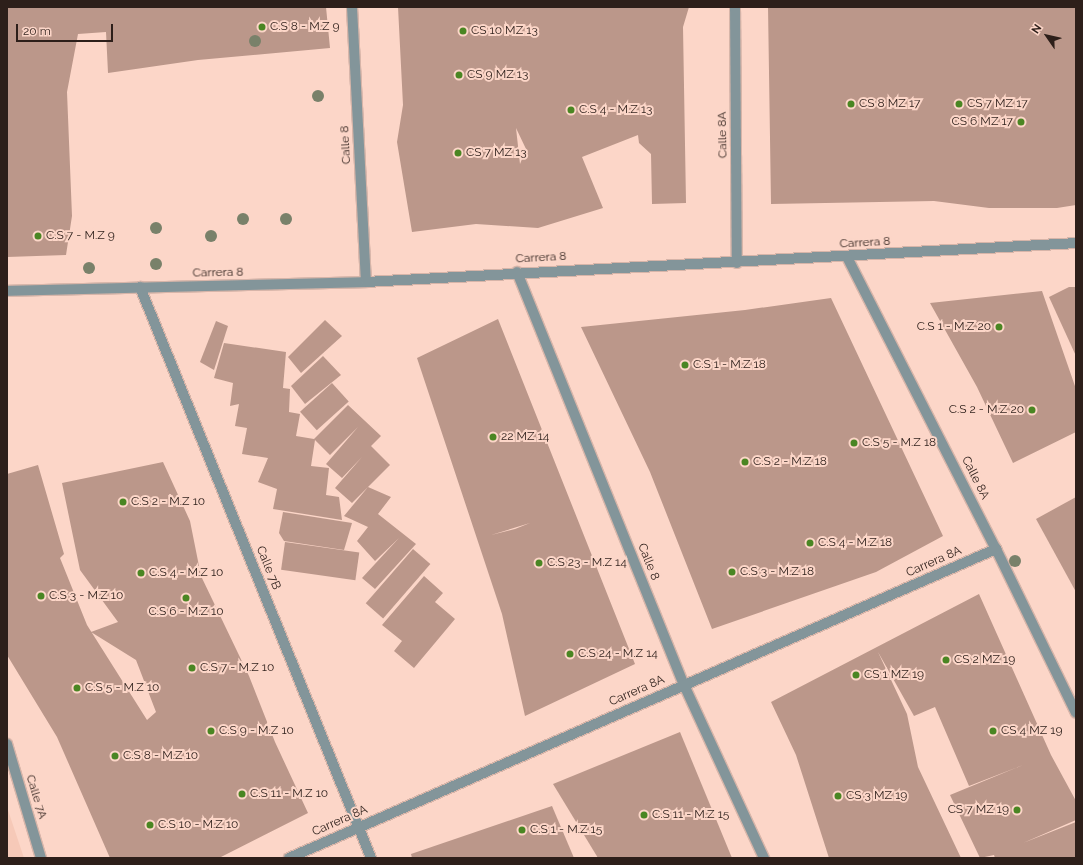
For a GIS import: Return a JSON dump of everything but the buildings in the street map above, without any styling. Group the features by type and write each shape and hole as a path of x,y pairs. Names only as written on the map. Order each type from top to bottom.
{"street":[{"name":"Calle 8","path":"352,7 366,282"},
{"name":"Calle 8A","path":"735,7 737,263"},
{"name":"Carrera 8","path":"7,291 366,282 517,272 737,263 1076,243"},
{"name":"Calle 8A","path":"847,257 996,549 1076,713"},
{"name":"Calle 8","path":"517,272 684,685 764,858"},
{"name":"Calle 7B","path":"140,288 360,827 371,858"},
{"name":"Carrera 8A","path":"289,858 996,549"},
{"name":"Calle 7A","path":"7,744 41,858"}],"shaded area":[{"path":"7,807 24,858 7,858"}],"place":[{"name":"C.S 8 - M.Z 9","path":"262,27"},
{"name":"CS 10 MZ 13","path":"463,31"},
{"name":"CS 9 MZ 13","path":"459,75"},
{"name":"CS 8 MZ 17","path":"851,104"},
{"name":"CS 7 MZ 17","path":"959,104"},
{"name":"C.S 4 - M.Z 13","path":"571,110"},
{"name":"CS 6 MZ 17","path":"1021,122"},
{"name":"CS 7 MZ 13","path":"458,153"},
{"name":"C.S 7 - M.Z 9","path":"38,236"},
{"name":"C.S 1 - M.Z 20","path":"999,327"},
{"name":"C.S 1 - M.Z 18","path":"685,365"},
{"name":"C.S 2 - M.Z 20","path":"1032,410"},
{"name":"22 MZ 14","path":"493,437"},
{"name":"C.S 5 - M.Z 18","path":"854,443"},
{"name":"C.S 2 - M.Z 18","path":"745,462"},
{"name":"C.S 2 - M.Z 10","path":"123,502"},
{"name":"C.S 4 - M.Z 18","path":"810,543"},
{"name":"C.S 23 - M.Z 14","path":"539,563"},
{"name":"C.S 3 - M.Z 18","path":"732,572"},
{"name":"C.S 4 - M.Z 10","path":"141,573"},
{"name":"C.S 3 - M.Z 10","path":"41,596"},
{"name":"C.S 6 - M.Z 10","path":"186,598"},
{"name":"C.S 24 - M.Z 14","path":"570,654"},
{"name":"CS 2 MZ 19","path":"946,660"},
{"name":"C.S 7 - M.Z 10","path":"192,668"},
{"name":"CS 1 MZ 19","path":"856,675"},
{"name":"C.S 5 - M.Z 10","path":"77,688"},
{"name":"C.S 9 - M.Z 10","path":"211,731"},
{"name":"CS 4 MZ 19","path":"993,731"},
{"name":"C.S 8 - M.Z 10","path":"115,756"},
{"name":"C.S 11 - M.Z 10","path":"242,794"},
{"name":"CS 3 MZ 19","path":"838,796"},
{"name":"CS 7 MZ 19","path":"1017,810"},
{"name":"C.S 11 - M.Z 15","path":"644,815"},
{"name":"C.S 10 - M.Z 10","path":"150,825"},
{"name":"C.S 1 - M.Z 15","path":"522,830"}]}
